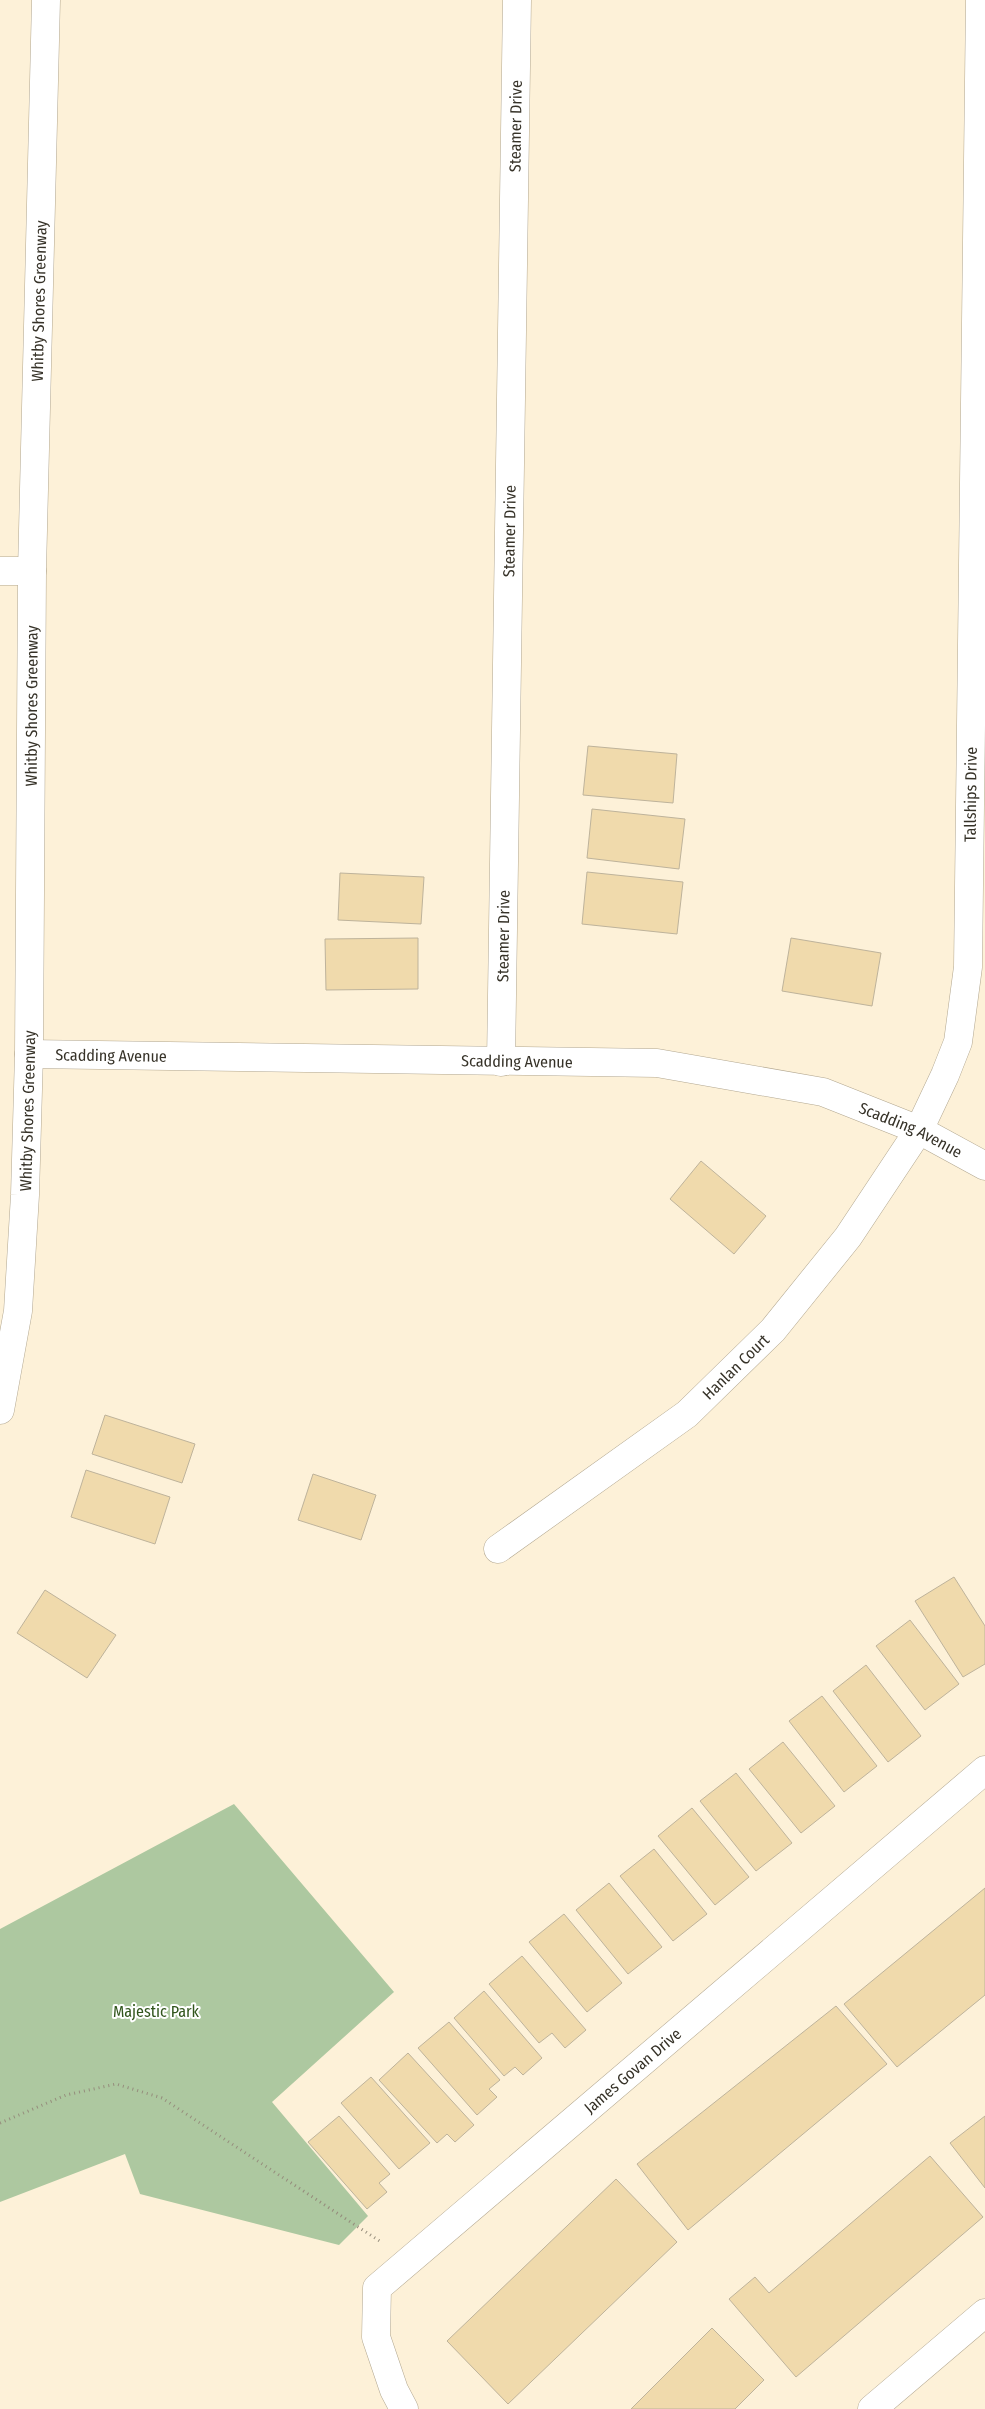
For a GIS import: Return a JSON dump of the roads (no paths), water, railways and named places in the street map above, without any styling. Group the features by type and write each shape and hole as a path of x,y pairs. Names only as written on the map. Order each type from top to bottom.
{"street":[{"name":"Whitby Shores Greenway","path":"0,1410 18,1311 25,1195 32,571 46,0"},
{"name":"Steamer Drive","path":"501,1062 517,0"},
{"name":"Tallships Drive","path":"919,1130 958,1042 968,967 980,0"},
{"path":"0,571 32,571"},
{"name":"Scadding Avenue","path":"28,1054 657,1063 823,1092 919,1130 985,1166"},
{"name":"Hanlan Court","path":"498,1549 687,1414 773,1330 848,1237 919,1130"},
{"name":"James Govan Drive","path":"404,2409 394,2390 376,2337 378,2288 985,1770"},
{"path":"872,2409 985,2312"}],"park label":[{"name":"Majestic Park","path":"156,2011"}]}
